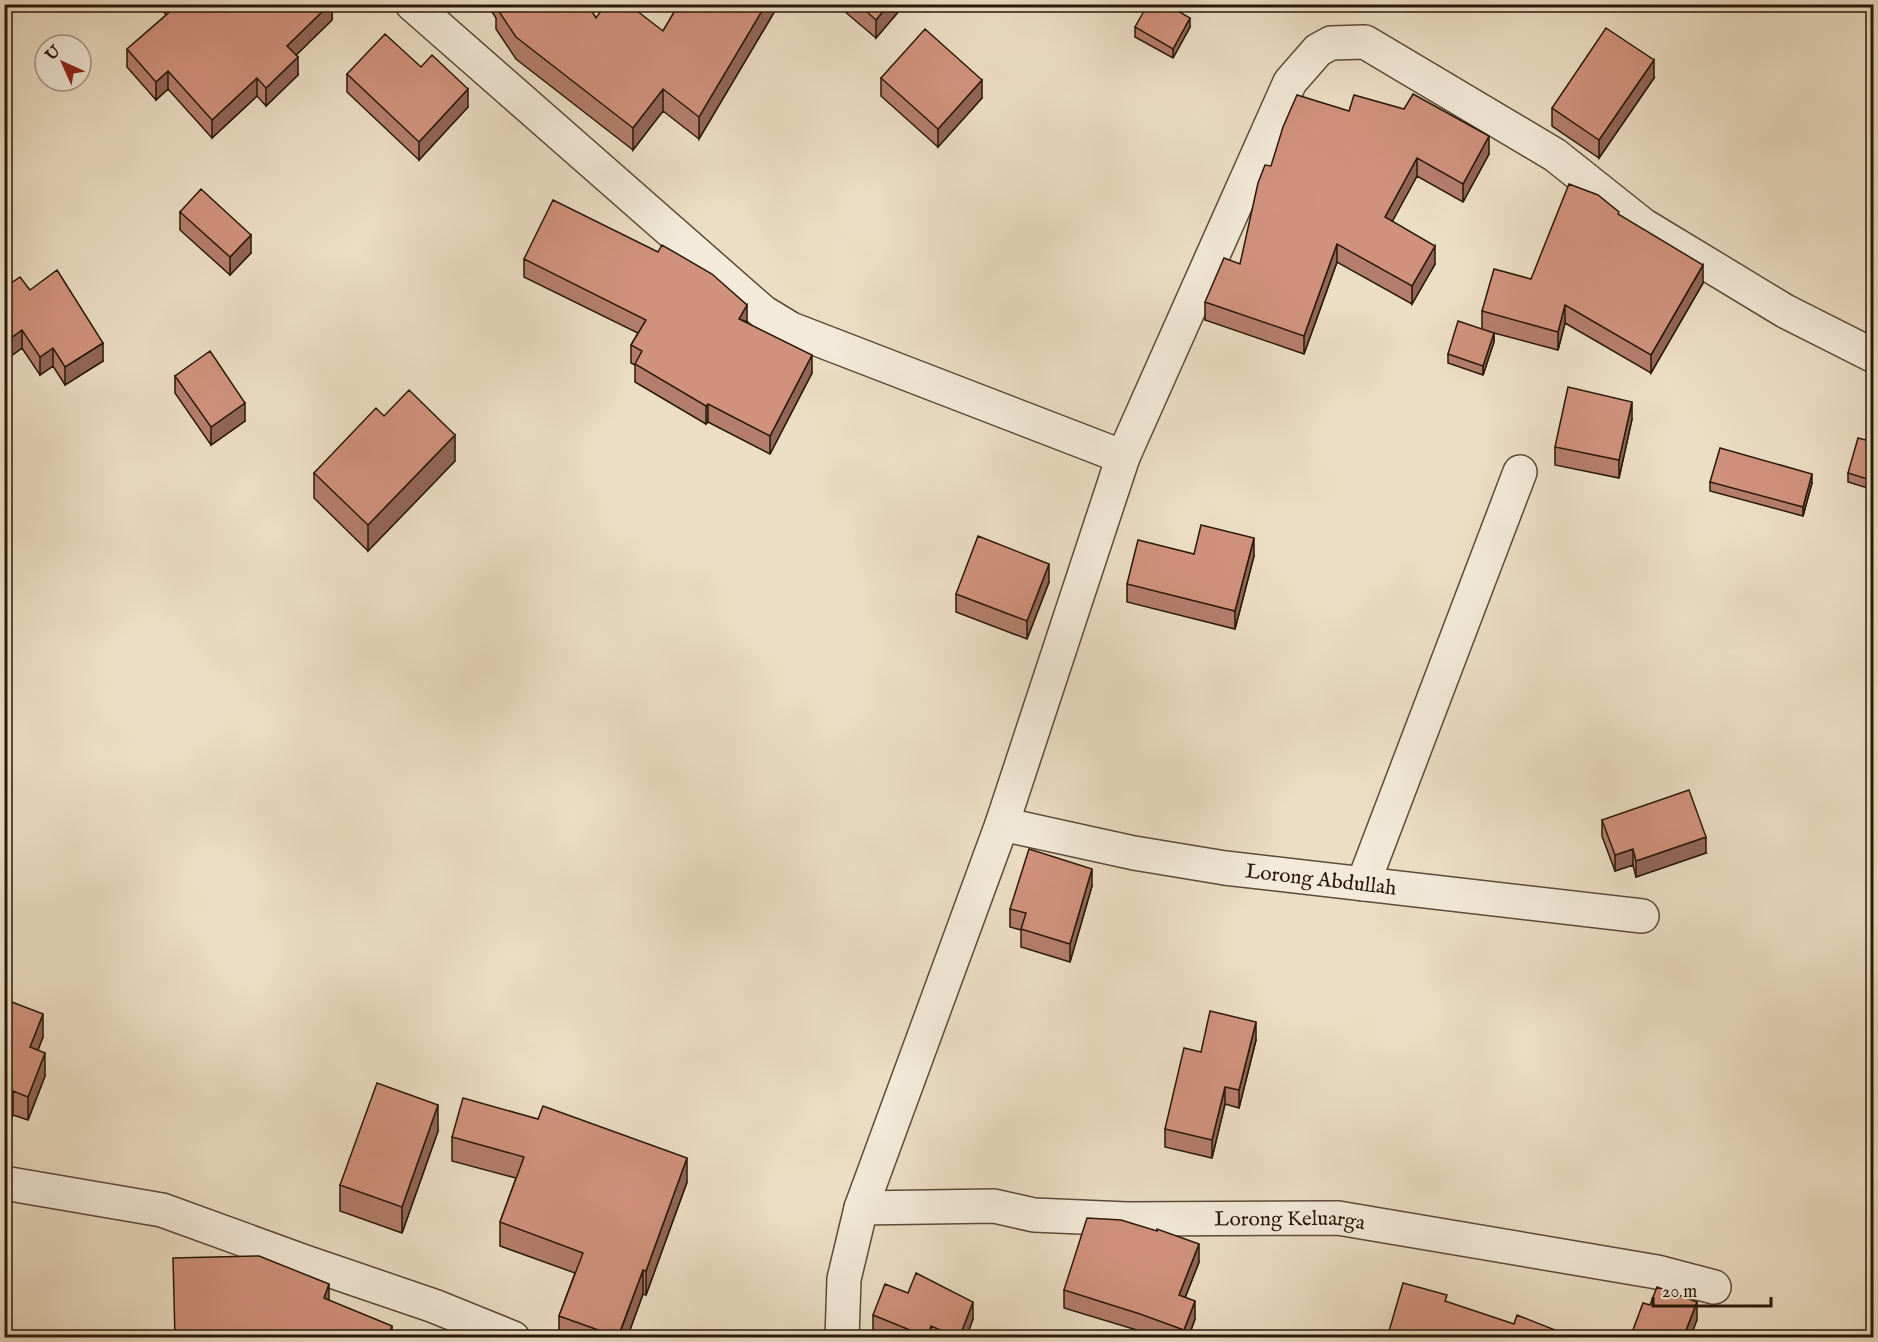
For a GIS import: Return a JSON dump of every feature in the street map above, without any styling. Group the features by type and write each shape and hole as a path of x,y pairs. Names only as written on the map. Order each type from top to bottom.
{"street":[{"path":"412,4 763,312 791,329 1123,457"},
{"path":"842,1338 844,1279 861,1208 1002,824 1123,457 1290,82 1318,50 1331,43 1365,42 1556,155 1643,225 1785,311 1874,356"},
{"path":"1363,884 1520,472"},
{"name":"Lorong Abdullah","path":"1002,824 1134,853 1225,868 1642,916"},
{"path":"4,1183 162,1210 434,1306 513,1338"},
{"name":"Lorong Keluarga","path":"861,1208 994,1206 1035,1215 1127,1219 1338,1218 1658,1272 1714,1287"}],"building":[{"path":"170,4 330,4 287,46 298,57 266,88 257,78 212,120 168,71 156,82 127,49 173,9"},
{"path":"499,4 587,4 596,18 606,4 628,4 663,31 679,4 766,4 699,117 663,89 633,128 516,37 496,7"},
{"path":"858,4 889,4 876,20"},
{"path":"1148,4 1166,4 1190,18 1173,49 1135,27"},
{"path":"1606,28 1654,60 1599,140 1552,108"},
{"path":"925,29 982,80 938,129 881,78"},
{"path":"385,34 421,67 432,55 468,89 419,142 347,74"},
{"path":"1413,94 1489,136 1463,184 1417,158 1385,217 1435,246 1412,286 1337,244 1304,336 1205,302 1224,258 1240,264 1258,183 1265,165 1271,166 1283,127 1297,95 1349,111 1354,95 1404,109"},
{"path":"1569,184 1598,195 1619,212 1618,214 1703,265 1651,355 1565,305 1558,332 1482,311 1494,269 1531,279"},
{"path":"201,189 251,235 230,257 180,212"},
{"path":"553,200 658,252 662,245 712,274 747,305 739,319 812,355 770,436 708,404 706,406 635,364 642,351 631,345 646,320 524,259"},
{"path":"57,270 103,343 65,367 53,348 40,357 22,330 4,343 4,288 20,277 30,290"},
{"path":"1458,321 1494,333 1483,366 1448,354"},
{"path":"210,351 245,403 211,427 175,376"},
{"path":"1568,387 1632,402 1619,460 1555,447"},
{"path":"409,390 455,435 368,525 314,473 376,408 384,416"},
{"path":"1858,438 1874,442 1874,481 1848,473"},
{"path":"1720,448 1812,474 1803,507 1710,482"},
{"path":"1201,525 1254,538 1235,611 1127,584 1138,540 1194,554"},
{"path":"978,536 1049,564 1027,621 956,594"},
{"path":"1689,790 1706,837 1636,861 1633,849 1615,855 1602,820"},
{"path":"1029,849 1092,869 1070,944 1021,929 1026,913 1010,909"},
{"path":"4,999 43,1014 30,1047 45,1053 28,1097 13,1091 4,1113"},
{"path":"1210,1011 1256,1022 1239,1090 1225,1087 1212,1140 1165,1129 1184,1048 1201,1052"},
{"path":"377,1083 438,1105 402,1207 340,1185"},
{"path":"463,1098 538,1119 543,1106 687,1158 646,1271 643,1270 618,1337 559,1316 583,1253 500,1222 524,1157 452,1137"},
{"path":"1087,1218 1121,1220 1157,1231 1157,1229 1199,1244 1179,1295 1195,1301 1184,1330 1064,1290"},
{"path":"259,1256 329,1284 324,1298 392,1326 388,1338 175,1338 173,1258"},
{"path":"916,1273 973,1302 959,1338 931,1326 927,1337 873,1315 885,1284 908,1293"},
{"path":"1403,1283 1447,1295 1445,1301 1514,1324 1517,1315 1575,1338 1387,1338"},
{"path":"1657,1287 1697,1302 1683,1338 1630,1338 1643,1303 1650,1305"},
{"path":"1036,1333 1045,1338 1034,1338"}]}
